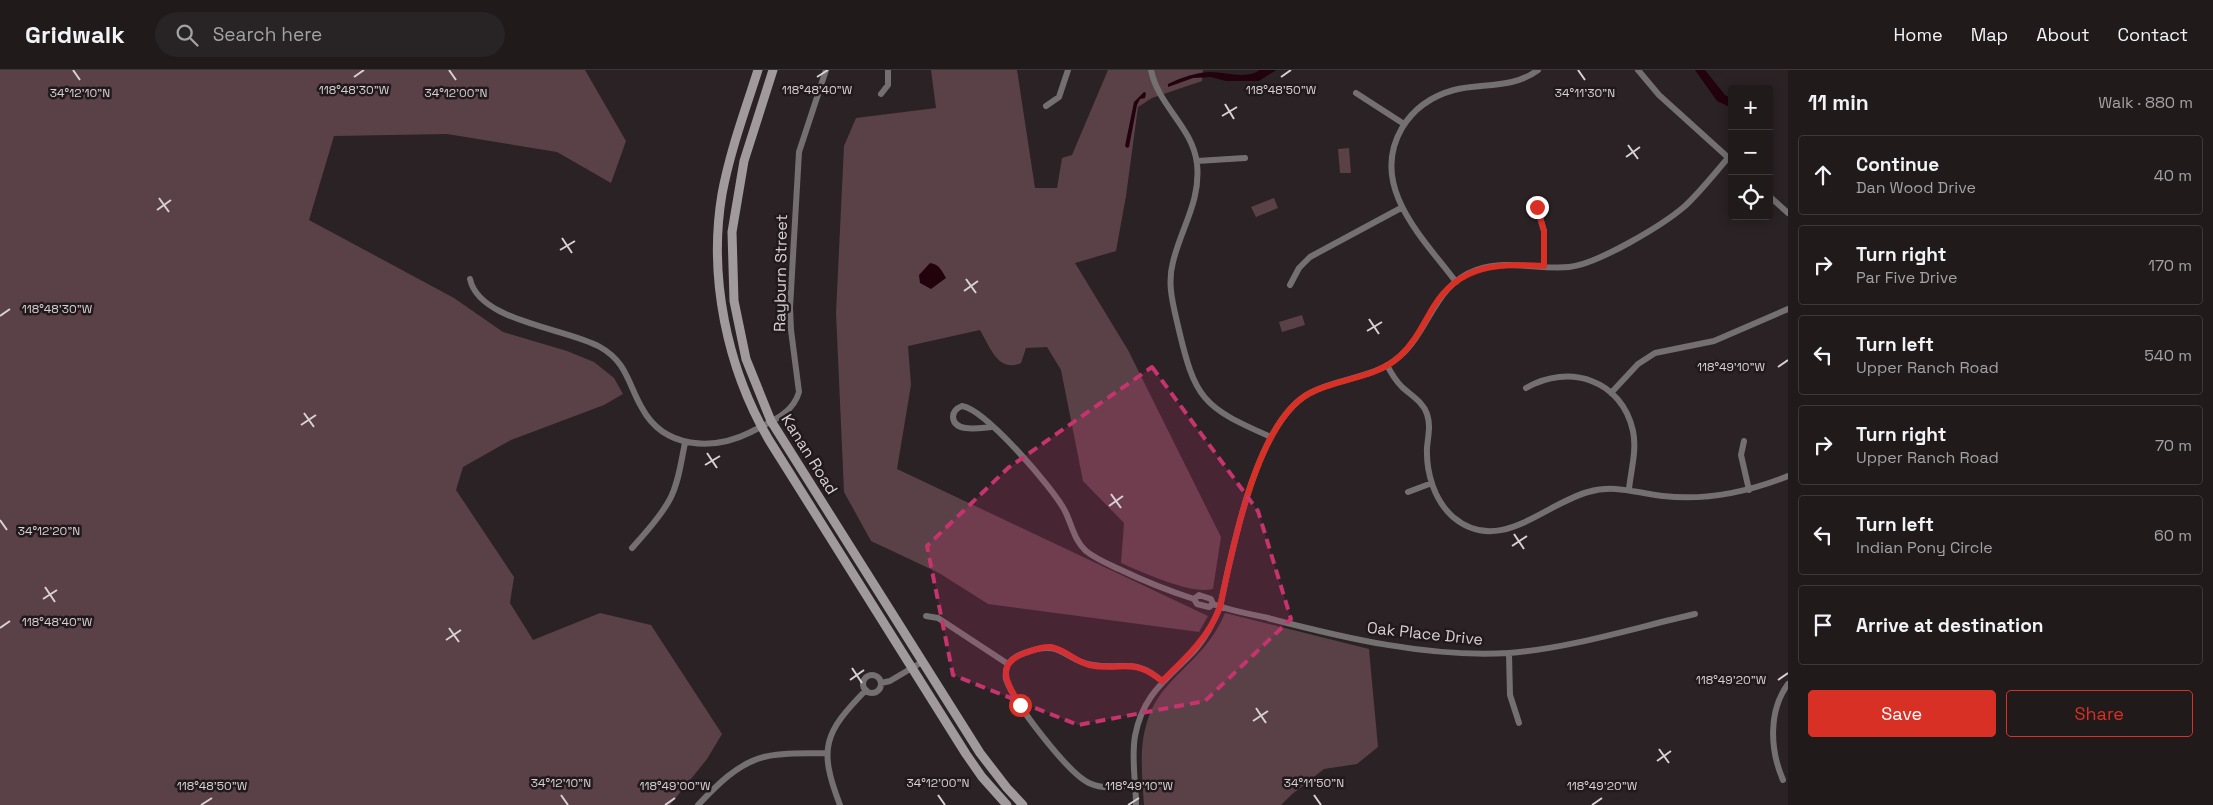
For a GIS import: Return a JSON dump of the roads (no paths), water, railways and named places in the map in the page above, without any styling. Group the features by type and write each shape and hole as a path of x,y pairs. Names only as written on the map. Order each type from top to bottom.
{"main road":[{"name":"Kanan Road","path":"758,70 730,159 722,195 718,257 722,303 733,356 761,426 966,754 982,777 1007,805"},
{"name":"Kanan Road","path":"773,70 744,161 734,211 732,257 734,300 746,359 771,421 984,759 1023,805"}],"street":[{"name":"Rayburn Street","path":"470,279 472,286 482,300 499,310 590,342 608,352 626,372 638,401 655,426 685,443 725,442 741,437 771,421 790,409 796,402 799,392 790,308 797,165 802,140 826,70"},
{"path":"881,94 888,85 888,70"},
{"path":"1046,106 1059,97 1068,70"},
{"path":"1151,70 1162,99 1188,135 1197,161 1198,179 1196,196 1170,273 1171,295 1186,360 1195,384 1214,407 1232,420 1271,437"},
{"path":"1456,282 1401,208 1393,185 1391,164 1395,143 1404,124 1421,106 1444,93 1459,89 1511,83 1526,78 1538,70"},
{"path":"1638,70 1654,90 1728,158"},
{"path":"1356,93 1404,124"},
{"path":"1197,161 1245,158"},
{"path":"1136,805 1133,753 1137,728 1145,707 1162,681 1196,648 1214,622 1216,606 1242,512 1271,437 1286,412 1309,393 1371,373 1387,365 1411,346 1435,304 1456,282 1473,271 1499,264 1567,267 1581,265 1605,256 1676,214 1728,162"},
{"path":"1773,200 1788,213"},
{"path":"1537,207 1544,231 1544,266"},
{"path":"1290,285 1299,268 1310,257 1401,208"},
{"path":"1611,393 1638,364 1655,353 1714,341 1788,309"},
{"path":"1387,365 1398,382 1417,399 1427,414 1430,429 1427,461 1432,483 1442,504 1454,518 1472,528 1491,531 1515,527 1588,492 1607,488 1629,489 1661,496 1719,495 1749,490 1788,476"},
{"path":"1526,388 1546,378 1568,375 1591,380 1611,393 1625,410 1633,431 1634,450 1629,489"},
{"name":"Oak Place Drive","path":"991,427 961,428 956,426 953,414 957,408 962,406 972,409 1015,446 1058,500 1065,511 1077,541 1094,557 1164,590 1194,598 1198,604 1209,607 1216,606 1307,629 1390,645 1465,653 1509,653 1561,646 1695,614"},
{"path":"1744,440 1741,455 1749,490"},
{"path":"632,548 661,515 670,498 676,484 685,443"},
{"path":"1408,492 1432,483"},
{"path":"926,616 938,618 1008,664"},
{"path":"1134,785 1101,787 1088,782 1078,775 1050,744 1020,705 1006,678 1008,664 1016,656 1043,647 1064,651 1080,662 1090,665 1141,667 1150,671 1162,681"},
{"path":"1509,653 1510,695 1519,723"},
{"path":"882,683 890,681 922,662"},
{"path":"868,676 877,676 882,683 880,689 875,693 866,690 863,683 868,676"},
{"path":"1783,780 1775,763 1774,719 1777,705 1788,684"},
{"path":"840,805 829,769 827,753 832,733 839,719 866,690"},
{"path":"698,805 724,778 756,760 767,756 827,753"}]}
